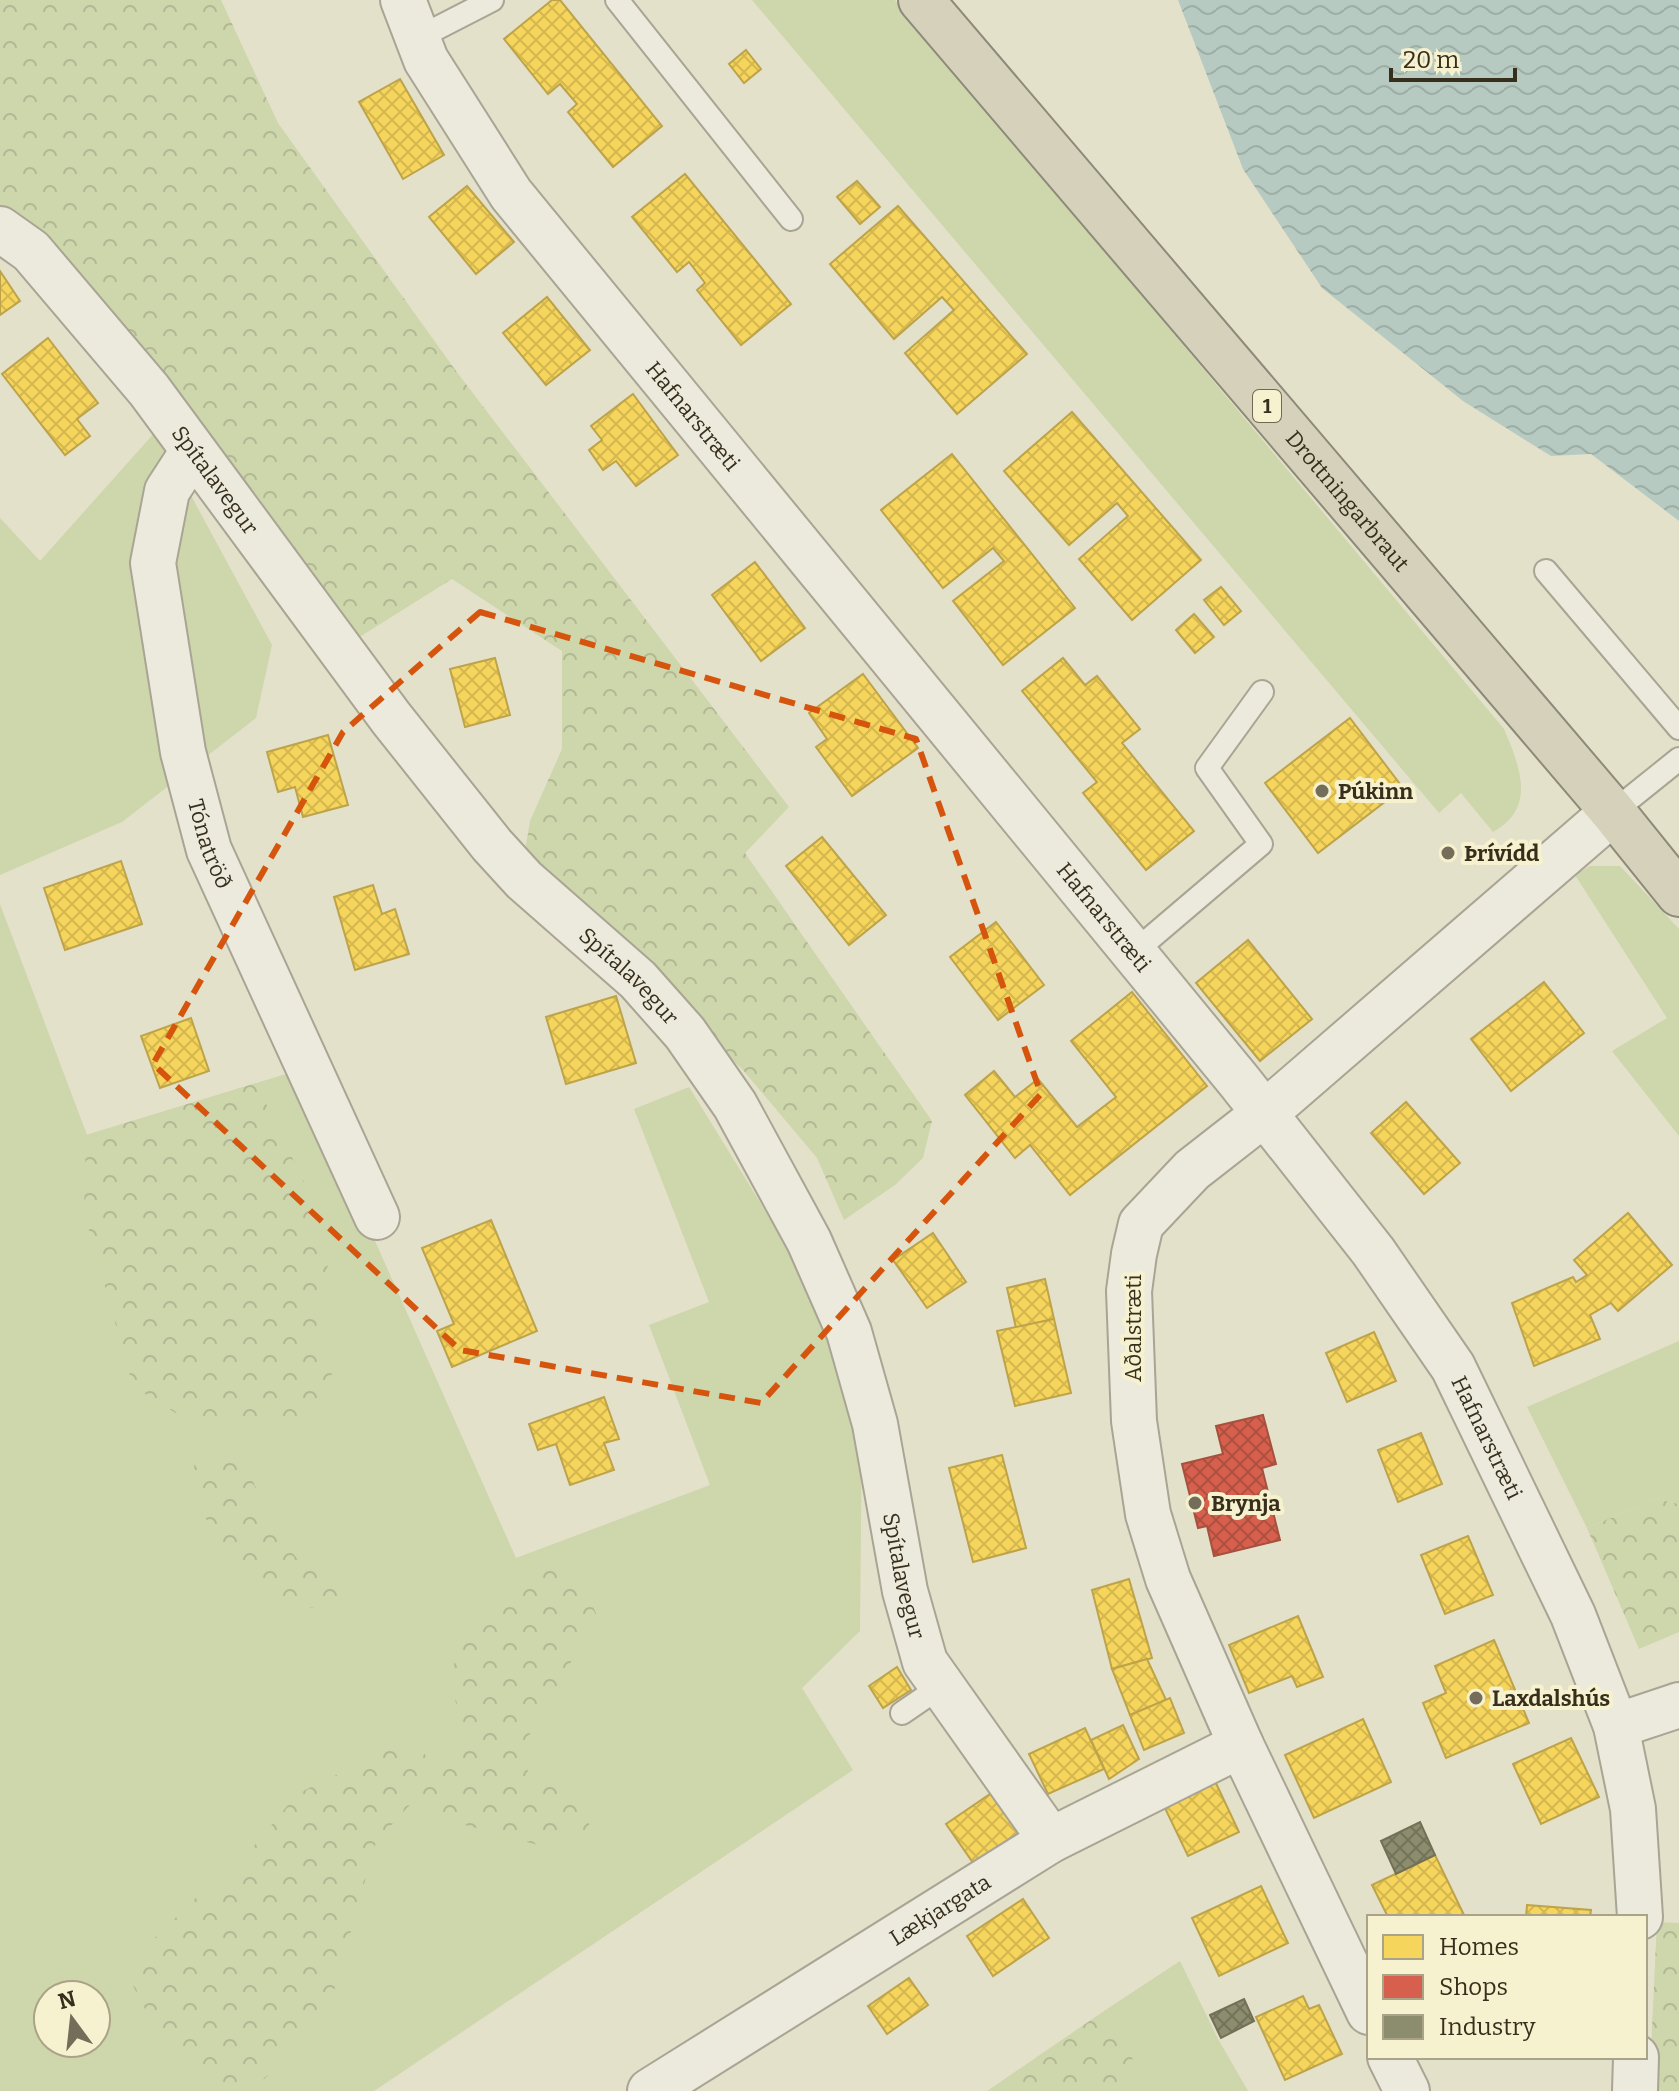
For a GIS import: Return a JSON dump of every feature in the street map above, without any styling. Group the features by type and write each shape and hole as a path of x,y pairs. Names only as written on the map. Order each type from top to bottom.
{"highway":[{"name":"Drottningarbraut","path":"921,0 1613,812 1679,894"}],"street":[{"name":"Hafnarstræti","path":"410,19 426,60 511,194 1265,1113 1373,1251 1453,1367 1573,1615 1616,1726 1633,1809 1640,1915"},
{"name":"Spítalavegur","path":"0,229 31,251 149,390 391,718 492,845 524,880 638,980 685,1033 735,1105 821,1265 849,1332 875,1424 915,1635 940,1687 1051,1840"},
{"name":"Tónatröð","path":"193,451 167,491 153,563 183,752 209,850 377,1217"},
{"name":"Aðalstræti","path":"1367,2008 1241,1745 1168,1579 1148,1514 1134,1421 1129,1291 1141,1224 1192,1170 1265,1113 1613,812"},
{"path":"1616,1726 1679,1705"},
{"name":"Lækjargata","path":"650,2091 1051,1840 1241,1745"},
{"path":"1391,2059 1407,2091"},
{"path":"1635,2091 1636,2059"}],"lane":[{"path":"410,19 492,0"},
{"path":"617,0 791,219"},
{"path":"1546,571 1679,728"},
{"path":"1133,953 1261,844 1207,768 1262,692"},
{"path":"1613,812 1679,759"},
{"path":"902,1713 940,1687"}],"highlighted area":[{"path":"480,612 916,739 1041,1094 761,1403 460,1350 153,1064 343,732"}],"green space":[{"path":"0,0 221,0 278,123 456,371 789,807 745,853 932,1121 923,1158 895,1185 844,1220 817,1158 743,1070 692,1023 525,851 530,821 562,749 562,651 452,579 350,643 0,210"},
{"path":"752,0 895,0 1504,729 1521,786 1516,811 1507,822 1493,832 1461,793 1439,813"},
{"path":"156,431 272,645 256,718 122,822 0,875 0,518 40,561"},
{"path":"1590,866 1620,866 1679,929 1679,1136 1612,1051 1667,1018 1575,875"},
{"path":"0,904 87,1135 299,1070 516,1558 710,1485 649,1325 709,1302 634,1109 689,1087 798,1264 862,1419 860,1631 802,1688 853,1770 374,2091 0,2091"},
{"path":"256,1083 305,1184 329,1259 316,1328 337,1390 299,1416 201,1429 133,1386 84,1212 86,1135"},
{"path":"1679,1341 1679,1504 1656,1499 1587,1528 1527,1407"},
{"path":"219,1453 234,1454 250,1474 276,1534 302,1563 336,1585 346,1606 326,1611 270,1598 224,1564 191,1481 195,1462"},
{"path":"1656,1499 1679,1504 1679,1632 1639,1649 1587,1528"},
{"path":"576,1566 597,1616 522,1748 529,1776 576,1788 592,1832 549,1848 465,1825 418,1796 376,1842 326,2019 256,2087 227,2091 165,2048 124,1968 207,1887 246,1877 254,1846 297,1794 413,1738 432,1764 469,1748 450,1682 459,1642 531,1571"},
{"path":"1657,1922 1679,1923 1679,2091 1649,2091"},
{"path":"1180,1961 1218,2039 1248,2091 1133,2091 1132,2060 1107,2009"},
{"path":"1107,2009 1133,2060 1133,2091 987,2091"}],"water":[{"path":"1178,0 1679,0 1679,521 1591,454 1551,456 1463,401 1322,288 1243,169"}],"building: Homes":[{"path":"552,0 560,0 662,126 613,167 568,112 577,104 560,84 548,94 504,39"},
{"path":"746,50 761,69 744,83 729,64"},
{"path":"400,79 444,155 403,179 359,102"},
{"path":"685,174 791,304 741,345 697,290 705,283 689,262 677,272 632,217"},
{"path":"857,181 880,207 860,224 837,197"},
{"path":"467,186 514,242 476,274 429,217"},
{"path":"898,206 1027,354 957,414 905,353 954,310 942,297 894,339 830,264"},
{"path":"0,271 20,301 0,315"},
{"path":"547,297 590,350 546,385 503,333"},
{"path":"48,338 98,403 77,419 90,436 65,455 2,374"},
{"path":"633,394 678,455 636,486 616,461 603,470 589,450 602,440 591,426"},
{"path":"1072,412 1201,560 1132,620 1079,559 1128,516 1117,503 1069,545 1004,471"},
{"path":"952,454 1075,608 1003,665 953,601 1004,561 993,548 943,588 881,510"},
{"path":"755,562 805,628 761,661 712,595"},
{"path":"1221,587 1241,611 1224,625 1204,600"},
{"path":"1194,614 1214,637 1195,653 1176,630"},
{"path":"495,658 510,715 465,727 450,669"},
{"path":"1063,658 1085,685 1097,676 1140,729 1122,743 1194,831 1146,870 1083,793 1097,782 1022,691"},
{"path":"863,674 918,748 852,796 816,747 827,739 809,713"},
{"path":"1350,718 1403,788 1318,853 1265,783"},
{"path":"328,735 348,805 303,817 295,787 278,792 267,752"},
{"path":"822,837 886,915 849,945 786,866"},
{"path":"121,861 142,924 65,950 44,888"},
{"path":"373,885 382,914 395,909 409,954 355,970 334,897"},
{"path":"996,922 1044,985 998,1020 950,957"},
{"path":"1248,940 1312,1019 1260,1061 1196,983"},
{"path":"1544,982 1584,1033 1511,1091 1471,1039"},
{"path":"1132,992 1207,1086 1070,1195 1030,1145 1015,1158 965,1095 994,1071 1015,1097 1038,1079 1077,1127 1116,1097 1071,1041"},
{"path":"616,996 636,1063 566,1084 546,1017"},
{"path":"191,1018 209,1071 160,1088 141,1036"},
{"path":"1406,1102 1460,1163 1424,1194 1371,1133"},
{"path":"1628,1213 1672,1265 1618,1311 1611,1303 1590,1315 1600,1339 1534,1366 1512,1303 1573,1277 1576,1282 1587,1275 1574,1260"},
{"path":"491,1220 537,1331 452,1367 437,1331 454,1324 422,1248"},
{"path":"933,1233 966,1282 927,1308 893,1260"},
{"path":"1045,1279 1054,1319 1016,1328 1007,1288"},
{"path":"1054,1319 1071,1393 1015,1406 997,1331"},
{"path":"1374,1332 1396,1381 1347,1402 1326,1353"},
{"path":"604,1397 619,1439 604,1443 614,1470 570,1485 556,1444 538,1450 529,1424"},
{"path":"1421,1433 1442,1484 1398,1502 1378,1450"},
{"path":"1002,1455 1026,1548 973,1562 949,1468"},
{"path":"1468,1536 1493,1595 1445,1614 1421,1555"},
{"path":"1129,1579 1152,1658 1112,1669 1092,1590"},
{"path":"1298,1616 1323,1677 1297,1687 1292,1676 1249,1693 1229,1645"},
{"name":"Laxdalshús","path":"1494,1640 1529,1723 1446,1758 1423,1703 1446,1693 1435,1666"},
{"path":"1147,1659 1166,1700 1130,1715 1112,1669"},
{"path":"897,1667 911,1690 883,1708 869,1686"},
{"path":"1170,1698 1184,1733 1144,1750 1130,1715"},
{"path":"1363,1719 1391,1782 1314,1818 1285,1755"},
{"path":"1123,1725 1139,1759 1109,1779 1091,1740"},
{"path":"1085,1728 1104,1769 1048,1794 1029,1754"},
{"path":"1571,1738 1599,1797 1541,1824 1513,1764"},
{"path":"1214,1779 1239,1832 1188,1856 1163,1804"},
{"path":"996,1790 1025,1833 976,1867 946,1824"},
{"path":"1435,1855 1464,1915 1387,1915 1372,1885"},
{"path":"1261,1886 1288,1943 1219,1976 1192,1918"},
{"path":"1023,1899 1049,1938 993,1976 967,1936"},
{"path":"1527,1905 1591,1910 1590,1915 1526,1915"},
{"path":"909,1978 928,2005 887,2034 868,2006"},
{"path":"1303,1996 1309,2009 1319,2005 1342,2054 1285,2080 1256,2017"}],"building: Shops":[{"path":"1263,1415 1276,1464 1262,1468 1280,1540 1214,1556 1207,1526 1198,1528 1182,1464 1223,1454 1216,1426"}],"building: Industry":[{"path":"1420,1822 1435,1855 1396,1874 1381,1841"},
{"path":"1244,1999 1254,2021 1221,2038 1210,2015"}],"place":[{"name":"Púkinn","path":"1322,791"},
{"name":"Þrívídd","path":"1448,853"},
{"name":"Brynja","path":"1195,1503"},
{"name":"Laxdalshús","path":"1476,1698"}]}
